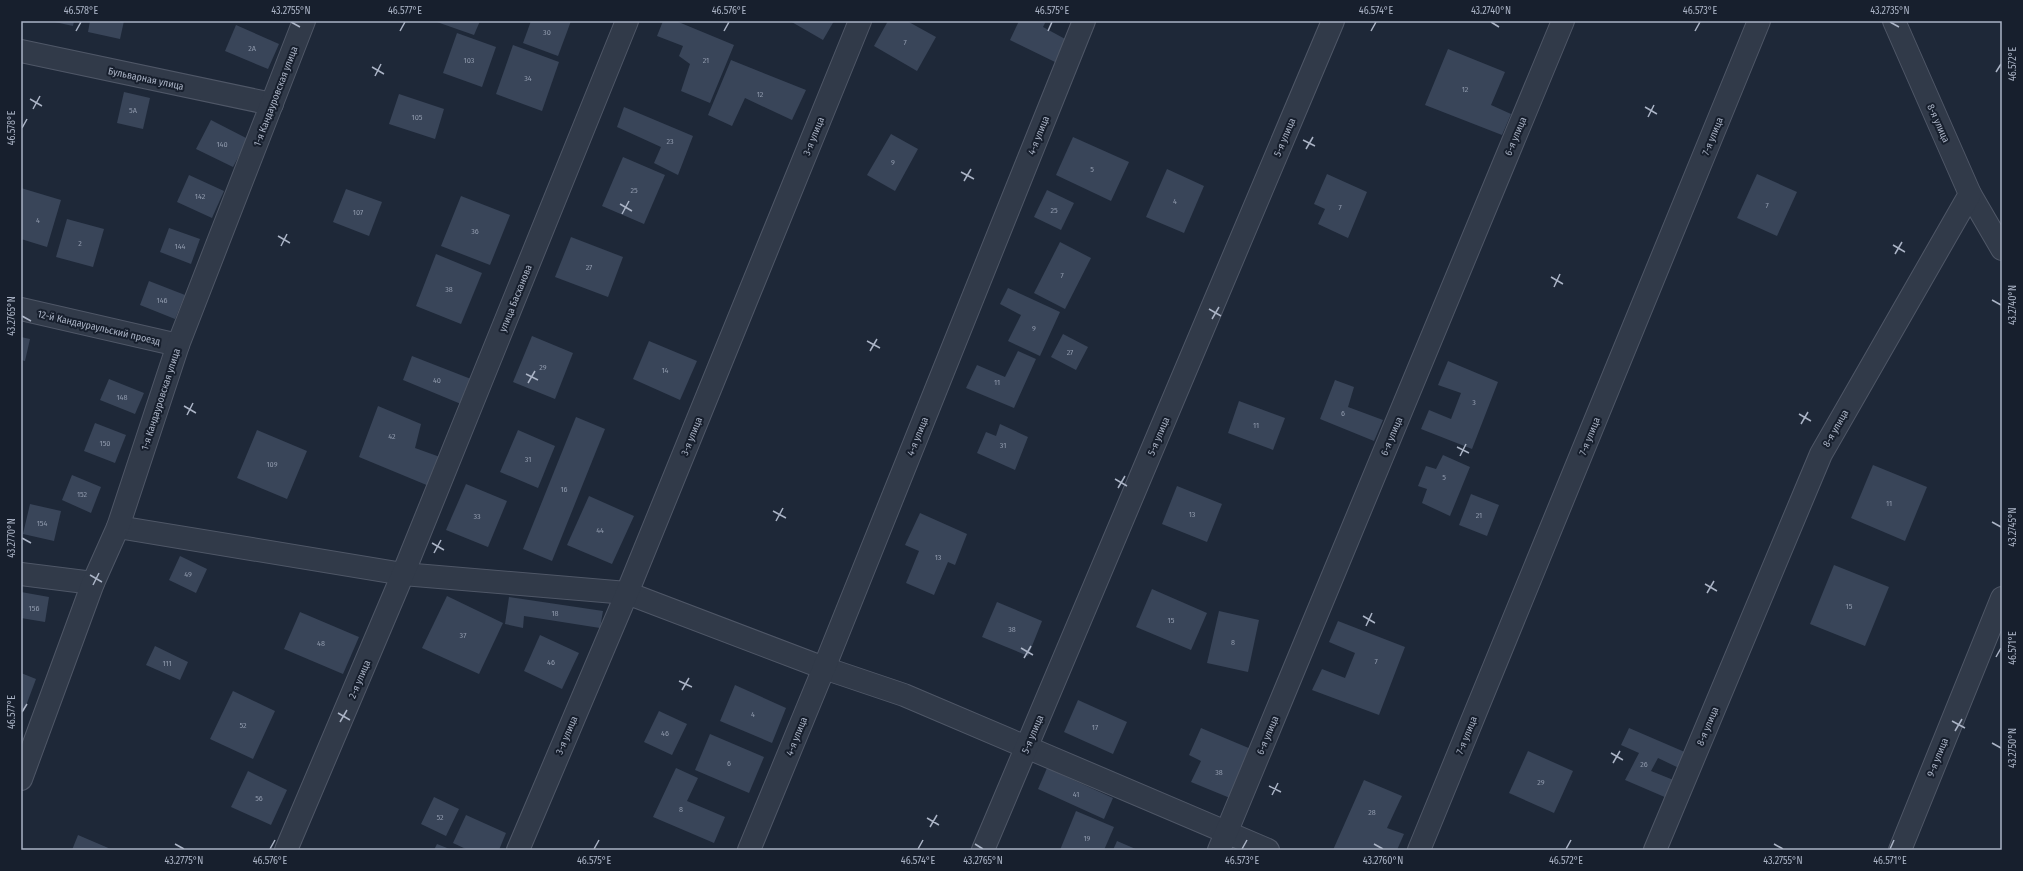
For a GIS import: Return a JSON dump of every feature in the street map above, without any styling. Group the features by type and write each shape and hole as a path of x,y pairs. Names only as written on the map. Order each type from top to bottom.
{"street":[{"name":"1-я Кандауровская улица","path":"21,779 93,583 118,527 178,345 304,21"},
{"name":"улица Басханова","path":"403,574 627,21"},
{"name":"3-я улица","path":"518,850 627,593 860,21"},
{"name":"4-я улица","path":"749,850 824,668 1084,21"},
{"name":"5-я улица","path":"983,850 1333,21"},
{"name":"6-я улица","path":"1223,841 1563,21"},
{"name":"7-я улица","path":"1419,850 1759,21"},
{"name":"8-я улица","path":"1655,850 1821,454 1970,194 1894,21"},
{"name":"Бульварная улица","path":"21,51 272,104"},
{"path":"1970,194 2002,249"},
{"name":"12-й Кандаураульский проезд","path":"21,309 178,345"},
{"path":"118,527 403,574 627,593 824,668 904,695 1026,747 1223,841 1268,850"},
{"path":"21,574 93,583"},
{"name":"2-я улица","path":"286,850 403,574"},
{"name":"9-я улица","path":"1900,850 2002,598"}],"building":[{"path":"50,21 74,21 73,26"},
{"path":"90,21 124,21 120,39 88,32"},
{"path":"434,21 480,21 474,35"},
{"path":"531,21 571,21 558,56 523,43"},
{"path":"663,21 676,21 734,45 710,103 681,91 690,64 679,56 683,46 657,36"},
{"path":"790,21 834,21 823,40"},
{"path":"888,21 907,21 936,37 917,71 874,46"},
{"path":"1019,21 1046,21 1043,27 1067,40 1055,62 1010,40"},
{"path":"236,25 279,44 268,69 225,51"},
{"path":"457,33 496,47 482,87 443,73"},
{"path":"513,45 559,62 542,111 496,94"},
{"path":"1448,49 1505,72 1491,105 1511,114 1502,135 1425,105"},
{"path":"731,60 806,90 792,120 745,98 732,126 708,115"},
{"path":"124,92 150,98 143,129 117,123"},
{"path":"399,94 444,109 435,139 389,124"},
{"path":"624,107 693,136 678,175 654,163 661,147 617,127"},
{"path":"211,120 248,139 233,167 196,149"},
{"path":"891,134 918,149 895,191 867,175"},
{"path":"1073,137 1129,162 1111,201 1056,175"},
{"path":"623,157 665,175 644,224 602,206"},
{"path":"1167,169 1204,186 1184,233 1146,217"},
{"path":"1327,174 1367,192 1348,238 1318,224 1325,209 1314,204"},
{"path":"1757,174 1797,192 1777,236 1737,218"},
{"path":"189,175 224,191 212,218 177,202"},
{"path":"21,188 61,200 47,247 21,239"},
{"path":"346,189 382,202 369,236 333,222"},
{"path":"1047,190 1074,203 1061,230 1034,217"},
{"path":"461,196 510,215 490,265 441,246"},
{"path":"67,219 104,229 93,267 56,257"},
{"path":"169,228 200,239 191,264 160,252"},
{"path":"571,237 623,257 608,297 555,277"},
{"path":"1060,242 1091,258 1065,309 1034,293"},
{"path":"436,254 482,273 461,324 416,306"},
{"path":"149,281 185,295 175,319 140,305"},
{"path":"1008,288 1060,312 1040,356 1008,341 1021,315 1000,304"},
{"path":"1063,334 1088,347 1076,370 1051,357"},
{"path":"532,336 573,353 555,399 513,382"},
{"path":"21,337 30,339 25,361 21,360"},
{"path":"649,341 697,361 680,400 633,379"},
{"path":"1018,351 1036,359 1014,408 966,388 977,365 1005,377"},
{"path":"412,356 471,379 461,404 403,380"},
{"path":"1448,361 1498,382 1472,449 1421,429 1429,410 1451,419 1461,393 1438,385"},
{"path":"109,379 144,393 135,414 100,400"},
{"path":"1335,380 1354,387 1348,407 1383,420 1374,441 1320,419"},
{"path":"1239,401 1285,418 1273,450 1228,433"},
{"path":"378,406 421,424 415,448 440,457 429,486 359,457"},
{"path":"576,417 605,429 552,561 523,549"},
{"path":"95,423 126,435 115,463 84,451"},
{"path":"1000,424 1028,437 1015,470 977,453 986,432 996,436"},
{"path":"257,430 307,451 287,499 237,478"},
{"path":"518,430 555,446 538,488 500,472"},
{"path":"1443,455 1470,467 1450,516 1422,503 1427,489 1418,486 1426,466 1436,469"},
{"path":"1873,465 1927,487 1905,541 1851,518"},
{"path":"72,475 101,487 91,513 62,500"},
{"path":"466,484 507,501 488,547 446,530"},
{"path":"1177,486 1222,504 1207,542 1162,524"},
{"path":"1471,494 1499,505 1487,536 1459,525"},
{"path":"589,496 634,516 612,564 567,545"},
{"path":"30,504 61,511 54,541 23,534"},
{"path":"920,513 967,534 955,565 948,562 934,595 906,583 919,551 905,545"},
{"path":"180,556 207,569 196,593 169,580"},
{"path":"1834,565 1889,587 1865,646 1810,624"},
{"path":"1152,589 1207,613 1191,650 1136,627"},
{"path":"21,592 49,597 45,622 21,618"},
{"path":"447,596 503,623 479,674 422,648"},
{"path":"509,597 603,611 600,628 524,616 523,628 505,624"},
{"path":"997,602 1042,621 1028,656 982,637"},
{"path":"1219,611 1259,620 1248,672 1207,663"},
{"path":"300,612 359,637 343,674 284,649"},
{"path":"1338,621 1405,647 1379,715 1312,690 1322,669 1345,678 1355,653 1329,642"},
{"path":"540,635 579,653 562,689 524,671"},
{"path":"155,646 188,662 180,680 146,665"},
{"path":"21,673 36,679 24,711 21,709"},
{"path":"735,685 786,708 772,743 720,721"},
{"path":"233,691 275,711 253,759 210,739"},
{"path":"1078,700 1127,722 1113,754 1064,732"},
{"path":"659,711 687,724 672,755 644,742"},
{"path":"1201,728 1251,749 1230,798 1191,782 1201,761 1189,755"},
{"path":"1629,728 1687,753 1681,769 1658,758 1651,771 1676,781 1667,798 1625,780 1639,753 1621,745"},
{"path":"710,734 764,757 749,793 695,770"},
{"path":"1528,751 1573,771 1554,813 1509,793"},
{"path":"676,768 698,778 687,801 725,817 714,843 653,817"},
{"path":"1047,768 1113,798 1104,819 1038,789"},
{"path":"248,771 287,790 271,825 231,807"},
{"path":"1364,780 1402,796 1387,828 1404,834 1397,850 1333,850"},
{"path":"434,797 459,809 446,836 421,824"},
{"path":"1076,811 1114,827 1104,850 1060,850"},
{"path":"466,815 506,833 499,850 468,850 453,843"},
{"path":"78,835 113,850 72,850"},
{"path":"1117,841 1138,850 1113,850"},
{"path":"437,844 452,850 434,850"}]}
